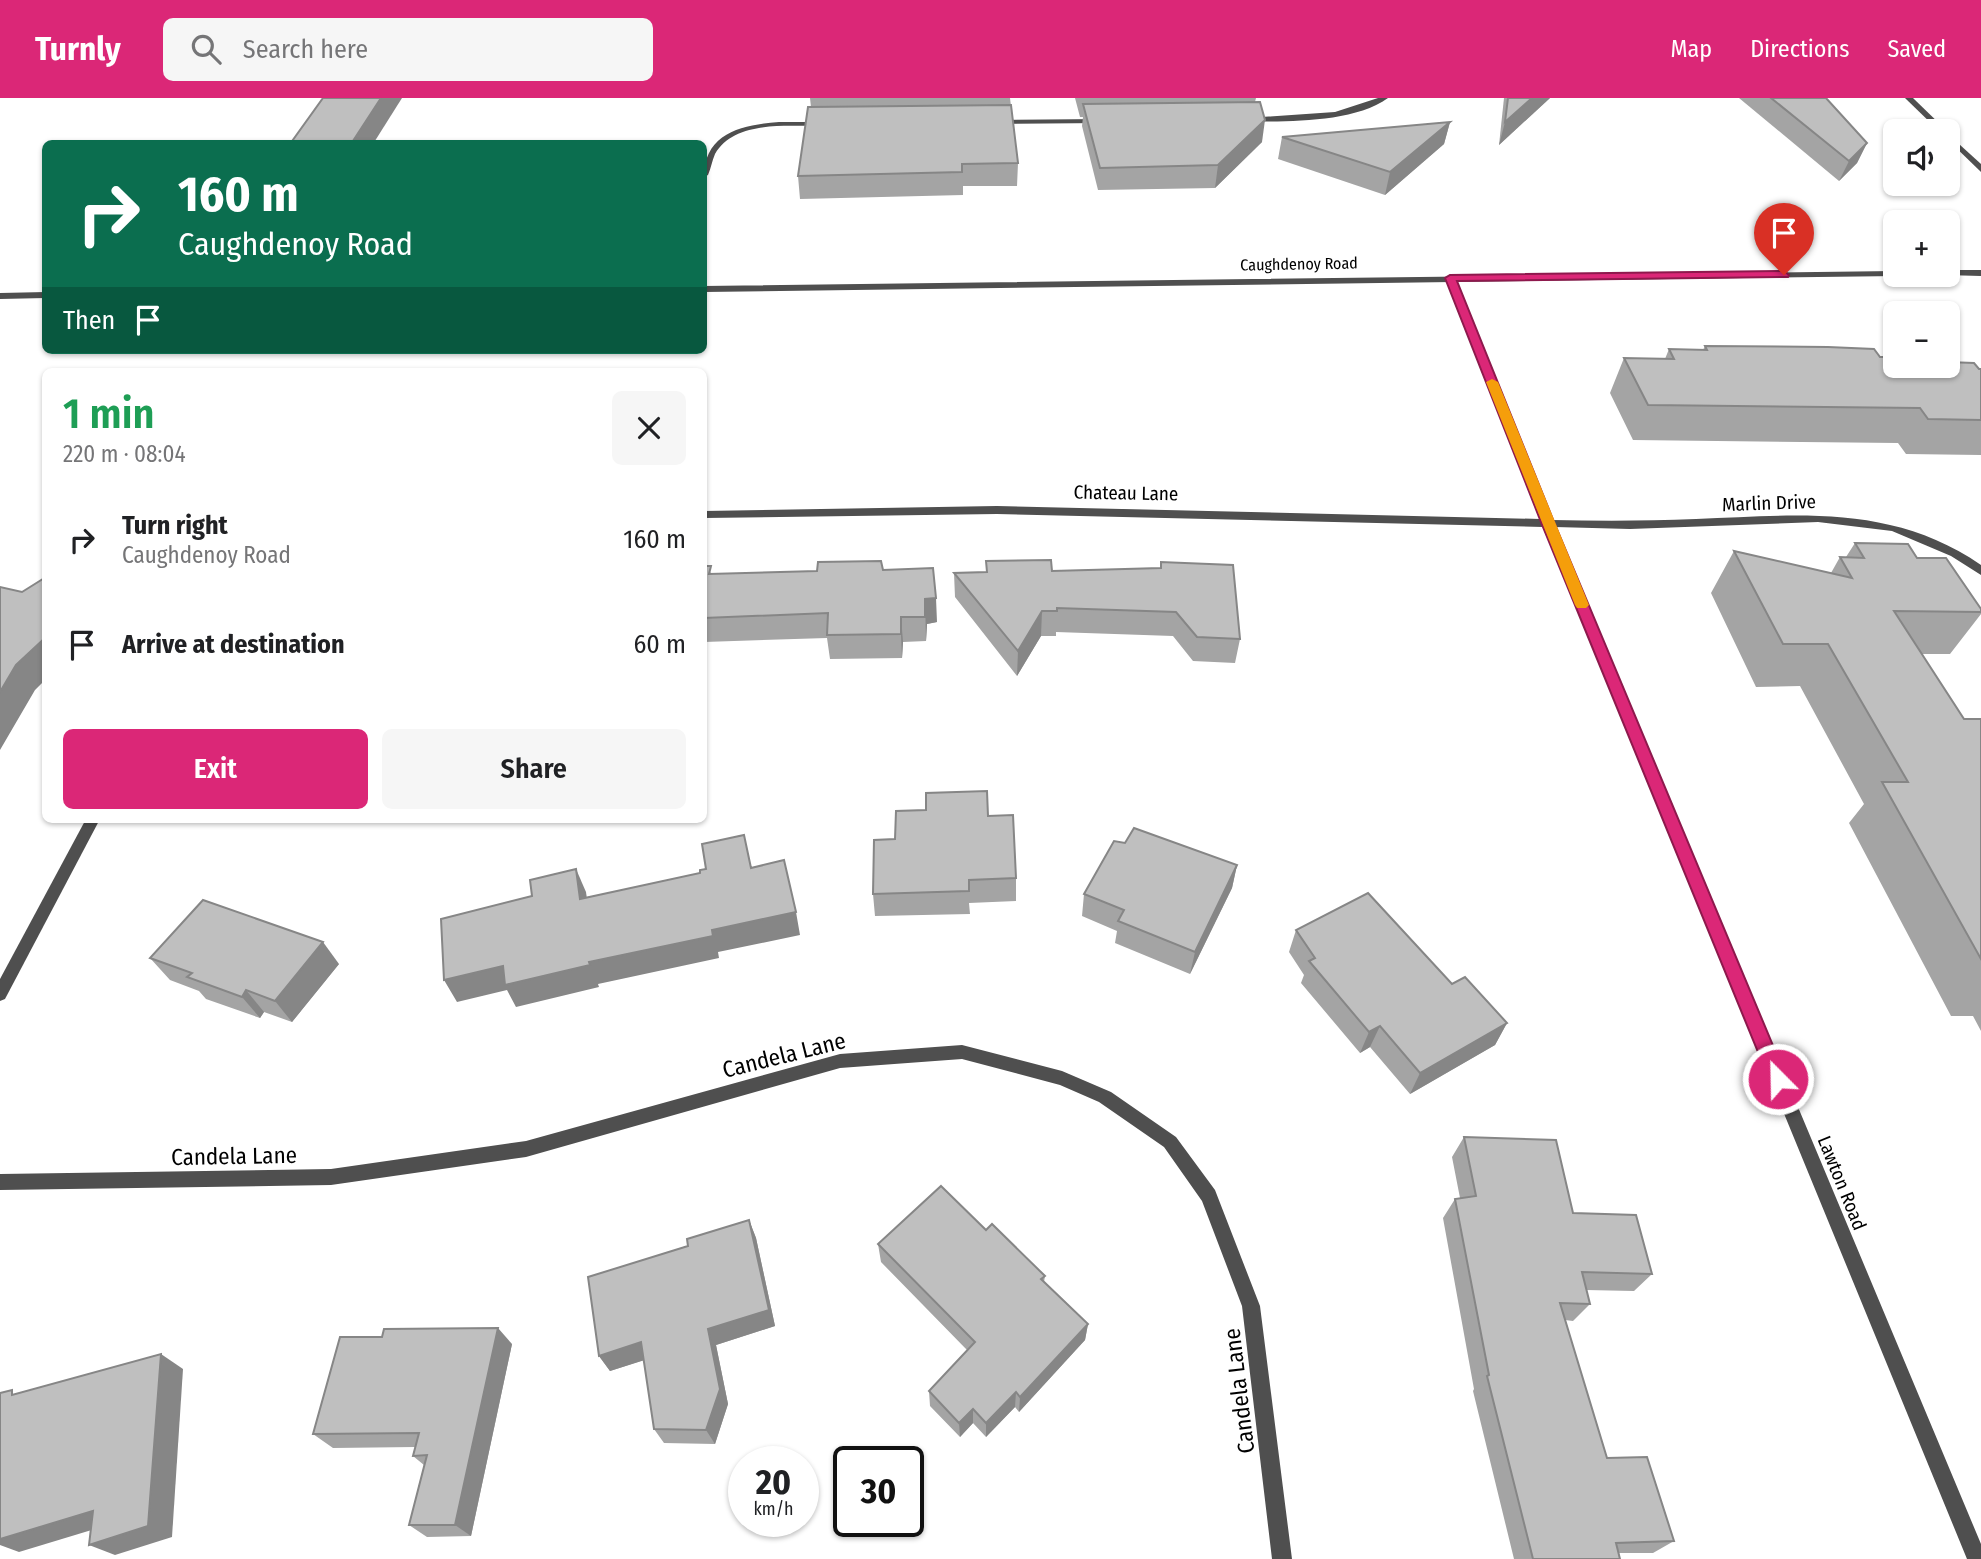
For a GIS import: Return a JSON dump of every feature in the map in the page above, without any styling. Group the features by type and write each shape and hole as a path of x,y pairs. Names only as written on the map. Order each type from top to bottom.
{"street":[{"path":"1236,120 1292,119 1331,114 1384,98"},
{"path":"1909,98 1931,119"},
{"path":"985,122 1110,121"},
{"path":"707,168 714,150 732,134 761,125 831,124"},
{"path":"1960,148 1981,169"},
{"path":"1960,273 1981,273"},
{"name":"Caughdenoy Road","path":"707,289 1883,274"},
{"name":"Lawton Road","path":"1450,278 1547,522 1977,1559"},
{"path":"0,296 42,295"},
{"name":"Chateau Lane","path":"707,515 997,510 1547,522"},
{"name":"Marlin Drive","path":"1547,522 1630,525 1818,518 1894,528 1955,553 1981,570"},
{"path":"0,994 91,823"},
{"name":"Candela Lane","path":"0,1182 331,1177 526,1150 840,1061 961,1052 1062,1078 1105,1097 1170,1142 1209,1196 1251,1306 1282,1559"}],"building":[{"path":"323,98 381,98 354,140 293,140"},
{"path":"1508,98 1532,98 1505,122"},
{"path":"1771,98 1826,98 1867,143 1849,161"},
{"path":"1260,102 1265,120 1218,165 1100,168 1083,104"},
{"path":"1011,105 1018,163 962,164 962,172 798,176 808,107"},
{"path":"1450,122 1390,172 1282,137"},
{"path":"1705,346 1874,349 1883,357 1883,378 1960,378 1960,362 1974,363 1981,369 1981,420 1928,419 1920,408 1648,405 1624,358 1674,359 1669,349 1707,350"},
{"path":"1855,543 1908,544 1917,558 1946,558 1981,609 1981,612 1894,611 1964,719 1981,719 1981,959 1882,782 1908,782 1828,644 1783,644 1734,551 1852,578 1840,557 1864,558"},
{"path":"1051,560 1052,571 1161,568 1161,562 1233,565 1240,639 1197,637 1176,612 1057,608 1057,611 1042,611 1018,651 954,573 987,572 986,561"},
{"path":"881,561 883,570 933,568 936,598 925,599 925,617 901,617 901,634 827,635 828,613 707,618 707,566 711,566 709,574 817,571 818,562"},
{"path":"42,580 42,641 16,665 0,692 0,587 22,592"},
{"path":"987,791 988,816 1013,815 1016,878 969,880 969,891 873,894 874,840 895,839 896,811 926,810 926,793"},
{"path":"1134,828 1237,865 1195,952 1118,921 1124,910 1084,894 1114,841 1125,843"},
{"path":"744,835 751,868 784,860 796,912 712,930 713,936 589,962 590,965 505,985 503,966 444,980 441,919 532,896 530,880 576,869 580,899 700,873 700,870 706,869 702,844"},
{"path":"1368,893 1452,984 1465,977 1507,1023 1420,1073 1380,1026 1369,1032 1309,961 1315,958 1296,930"},
{"path":"203,900 323,942 275,1001 246,990 242,997 187,977 192,973 150,958"},
{"path":"1464,1137 1556,1140 1573,1213 1636,1215 1652,1274 1582,1272 1590,1304 1560,1303 1607,1458 1647,1457 1674,1541 1616,1543 1620,1559 1533,1559 1487,1376 1489,1375 1455,1199 1476,1196"},
{"path":"941,1186 986,1230 992,1224 1045,1276 1041,1279 1088,1324 1020,1397 1016,1392 986,1423 973,1409 959,1423 929,1391 975,1342 878,1244"},
{"path":"749,1220 769,1310 708,1329 720,1389 706,1430 654,1429 641,1342 599,1356 588,1277 688,1246 687,1239"},
{"path":"498,1328 455,1525 409,1525 427,1455 413,1456 419,1433 313,1434 340,1337 382,1337 384,1329"},
{"path":"161,1354 148,1526 89,1545 93,1511 0,1539 0,1393 12,1390 12,1395"}],"slow traffic":[{"path":"1492,382 1582,605"}],"route":[{"path":"1778,1079 1547,522 1450,278 1784,275"}]}
